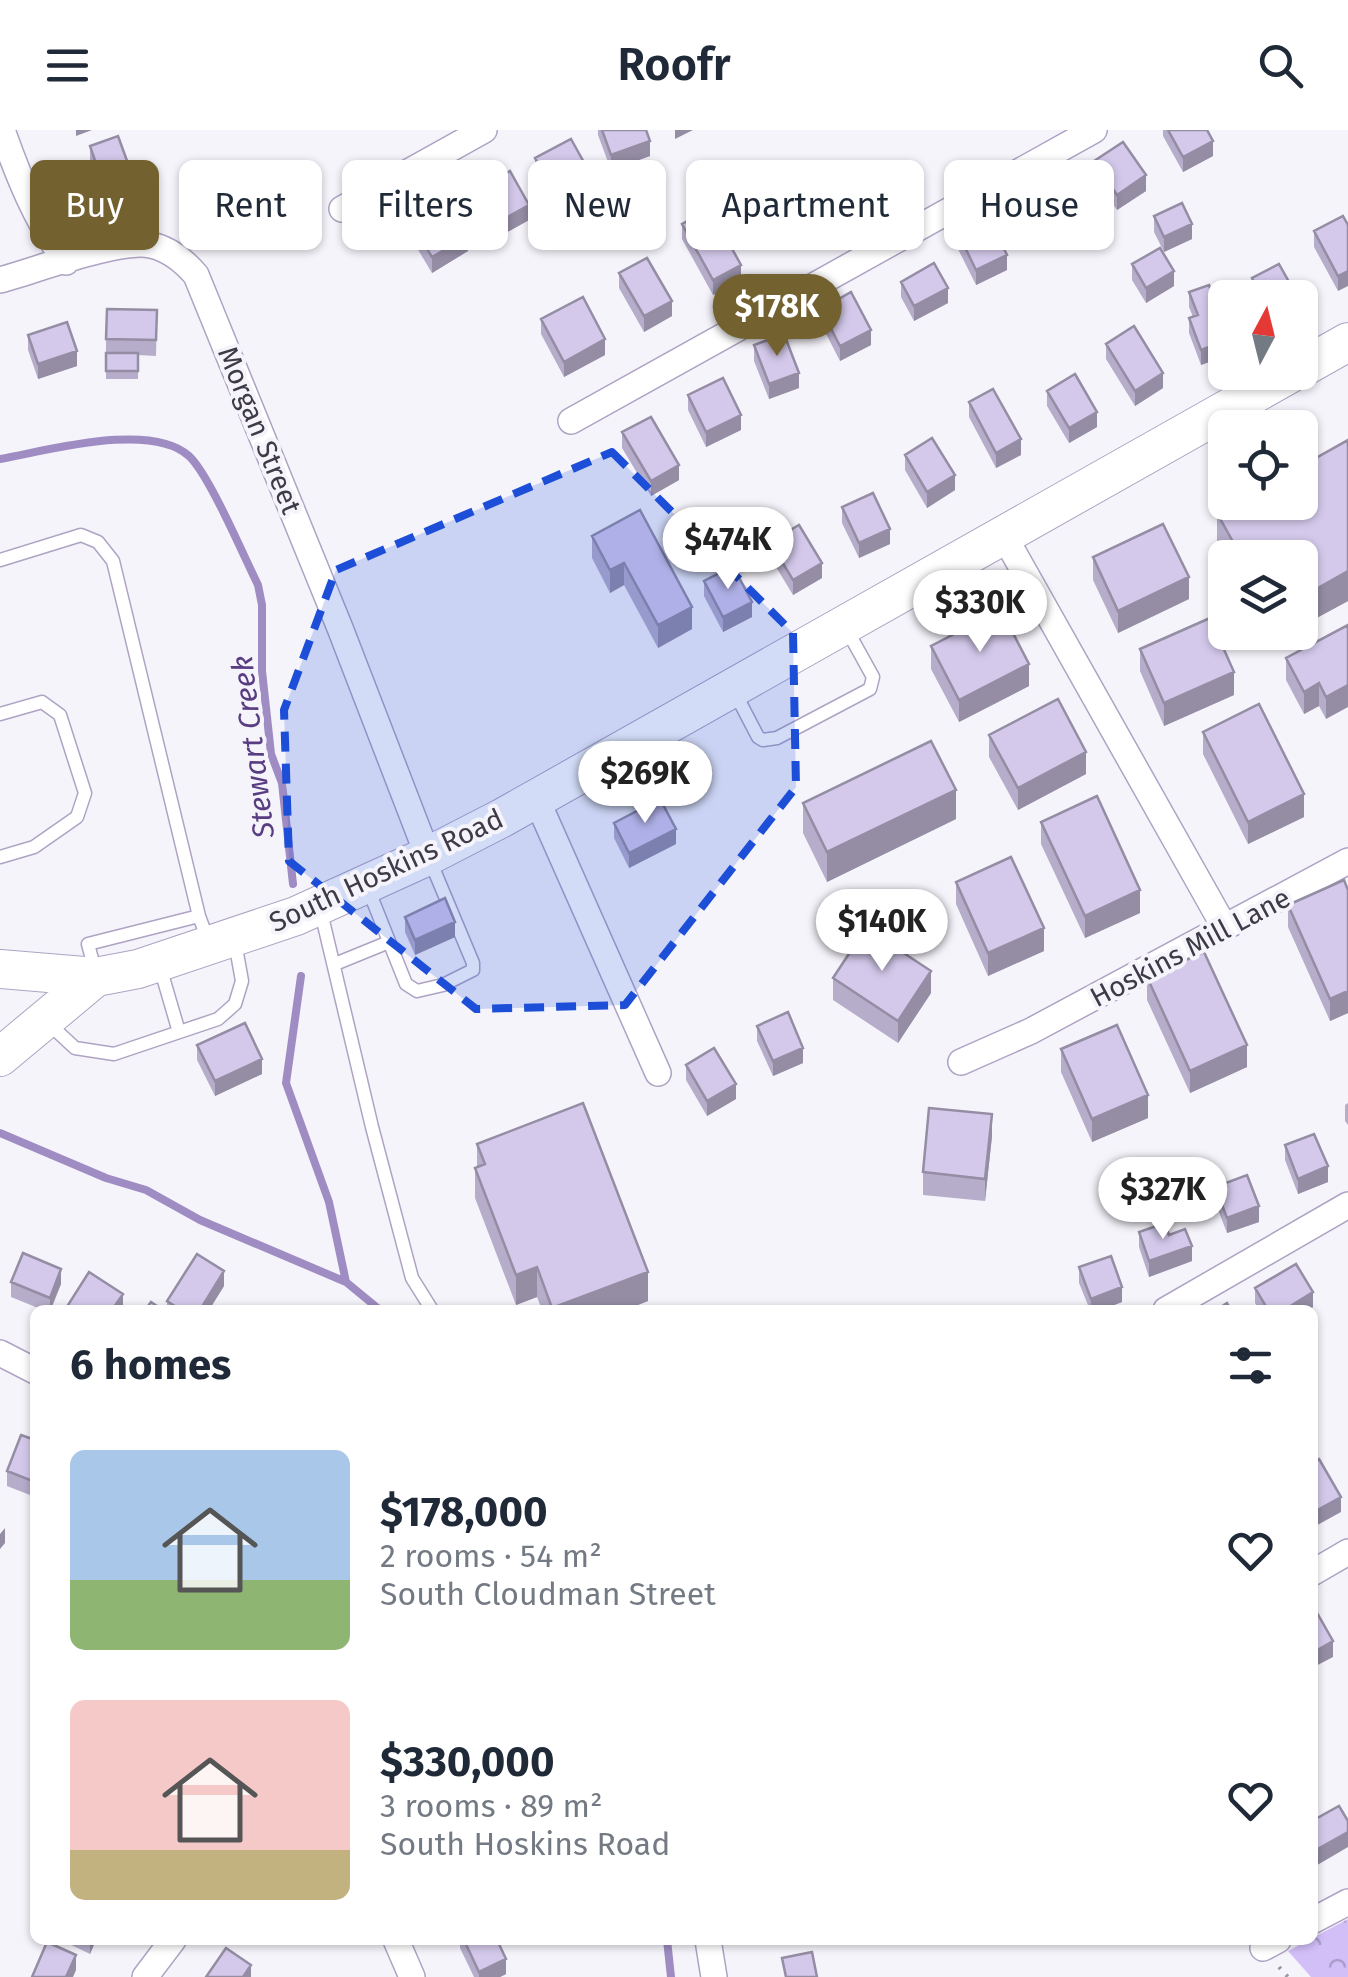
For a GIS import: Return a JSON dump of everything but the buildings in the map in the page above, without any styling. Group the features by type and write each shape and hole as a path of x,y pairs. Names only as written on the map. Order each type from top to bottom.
{"street":[{"path":"2,130 27,198 66,262"},
{"path":"571,421 1094,130"},
{"path":"427,160 475,132"},
{"name":"Morgan Street","path":"0,280 120,246 142,244 172,253 196,275 428,856"},
{"path":"1318,358 1348,342"},
{"name":"South Hoskins Road","path":"0,1058 96,977 158,962 214,933 319,906 428,856 1261,390"},
{"path":"1003,534 1224,928"},
{"path":"536,798 658,1073"},
{"name":"Hoskins Mill Lane","path":"961,1062 1030,1031 1348,861"},
{"path":"0,969 96,977"},
{"path":"1175,1305 1348,1205"},
{"path":"4,1362 30,1370"},
{"path":"1318,1570 1348,1552"},
{"path":"1318,1918 1348,1902"},
{"path":"145,1977 169,1945"},
{"path":"398,1945 412,1977"},
{"path":"709,1945 714,1977"}],"lane":[{"path":"0,560 81,534 98,542 112,561 214,933 242,981 235,1004 218,1019 114,1054 75,1048 45,1020"},
{"path":"732,687 763,740 777,738 870,689 873,677 843,624"},
{"path":"0,714 42,702 60,715 85,793 77,817 34,847 0,856"},
{"path":"366,884 406,984 417,991 443,985 473,970 474,963 428,856"},
{"path":"319,906 412,1278 429,1305"},
{"path":"96,977 88,944 214,933"},
{"path":"335,964 389,942"},
{"path":"158,962 179,1032"}],"highlighted area":[{"path":"612,452 793,633 796,787 625,1005 476,1009 289,861 284,710 336,570"}],"green space":[{"path":"1348,1919 1348,1977 1311,1977 1288,1951 1299,1945 1318,1945 1318,1935"}],"waterway":[{"name":"Stewart Creek","path":"0,459 125,439 172,446 197,466 258,585 271,754 282,783 293,884"},
{"name":"Stewart Creek","path":"301,976 286,1083 329,1202 346,1282"},
{"path":"0,1133 106,1178 146,1190 200,1220 346,1282 374,1305"},
{"name":"Stewart Creek","path":"668,1945 671,1977"}]}
